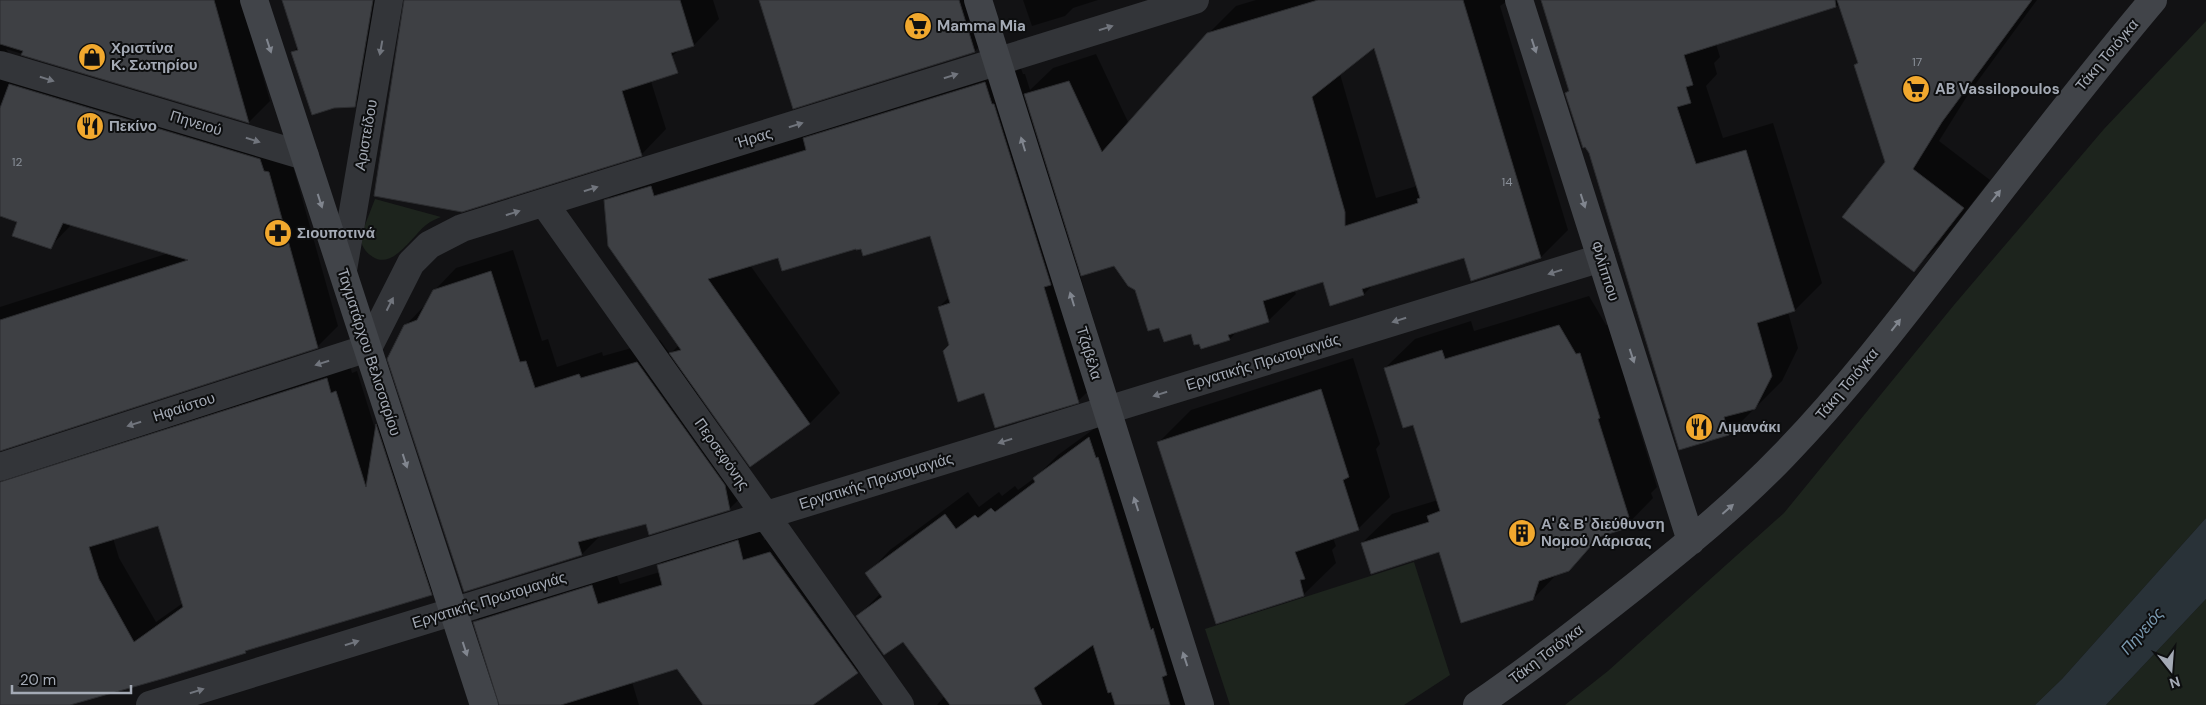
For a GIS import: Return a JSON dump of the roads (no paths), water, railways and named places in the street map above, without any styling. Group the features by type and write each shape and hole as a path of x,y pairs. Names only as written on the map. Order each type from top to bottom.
{"street":[{"name":"Ταγματάρχου Βελισσαρίου","path":"254,0 484,705"},
{"name":"Αριστείδου","path":"343,270 389,0"},
{"name":"Τζαβέλα","path":"978,0 1200,705"},
{"name":"Ήρας","path":"368,348 411,263 429,245 462,228 1195,0"},
{"name":"Φιλίππου","path":"1519,0 1691,541"},
{"name":"Τάκη Τσιόγκα","path":"1477,705 1569,638 1691,541 1744,495 1835,401 1888,336 2078,90 2152,0"},
{"name":"Πηνειού","path":"0,65 305,156"},
{"name":"Περσεφόνης","path":"544,203 900,705"},
{"name":"Εργατικής Πρωτομαγιάς","path":"150,705 1601,258"},
{"name":"Ηφαίστου","path":"0,467 368,348"}],"water":[{"name":"Πηνειός","path":"2206,518 2206,599 2106,705 2035,705 2062,679"}],"place":[{"name":"Mamma Mia","path":"918,26"},
{"name":"Χριστίνα Κ. Σωτηρίου","path":"92,57"},
{"name":"AB Vassilopoulos","path":"1916,89"},
{"name":"Πεκίνο","path":"90,126"},
{"name":"Σιουποτινά","path":"278,233"},
{"name":"Λιμανάκι","path":"1699,427"},
{"name":"Α' & Β' διεύθυνση Νομού Λάρισας","path":"1522,533"}]}
